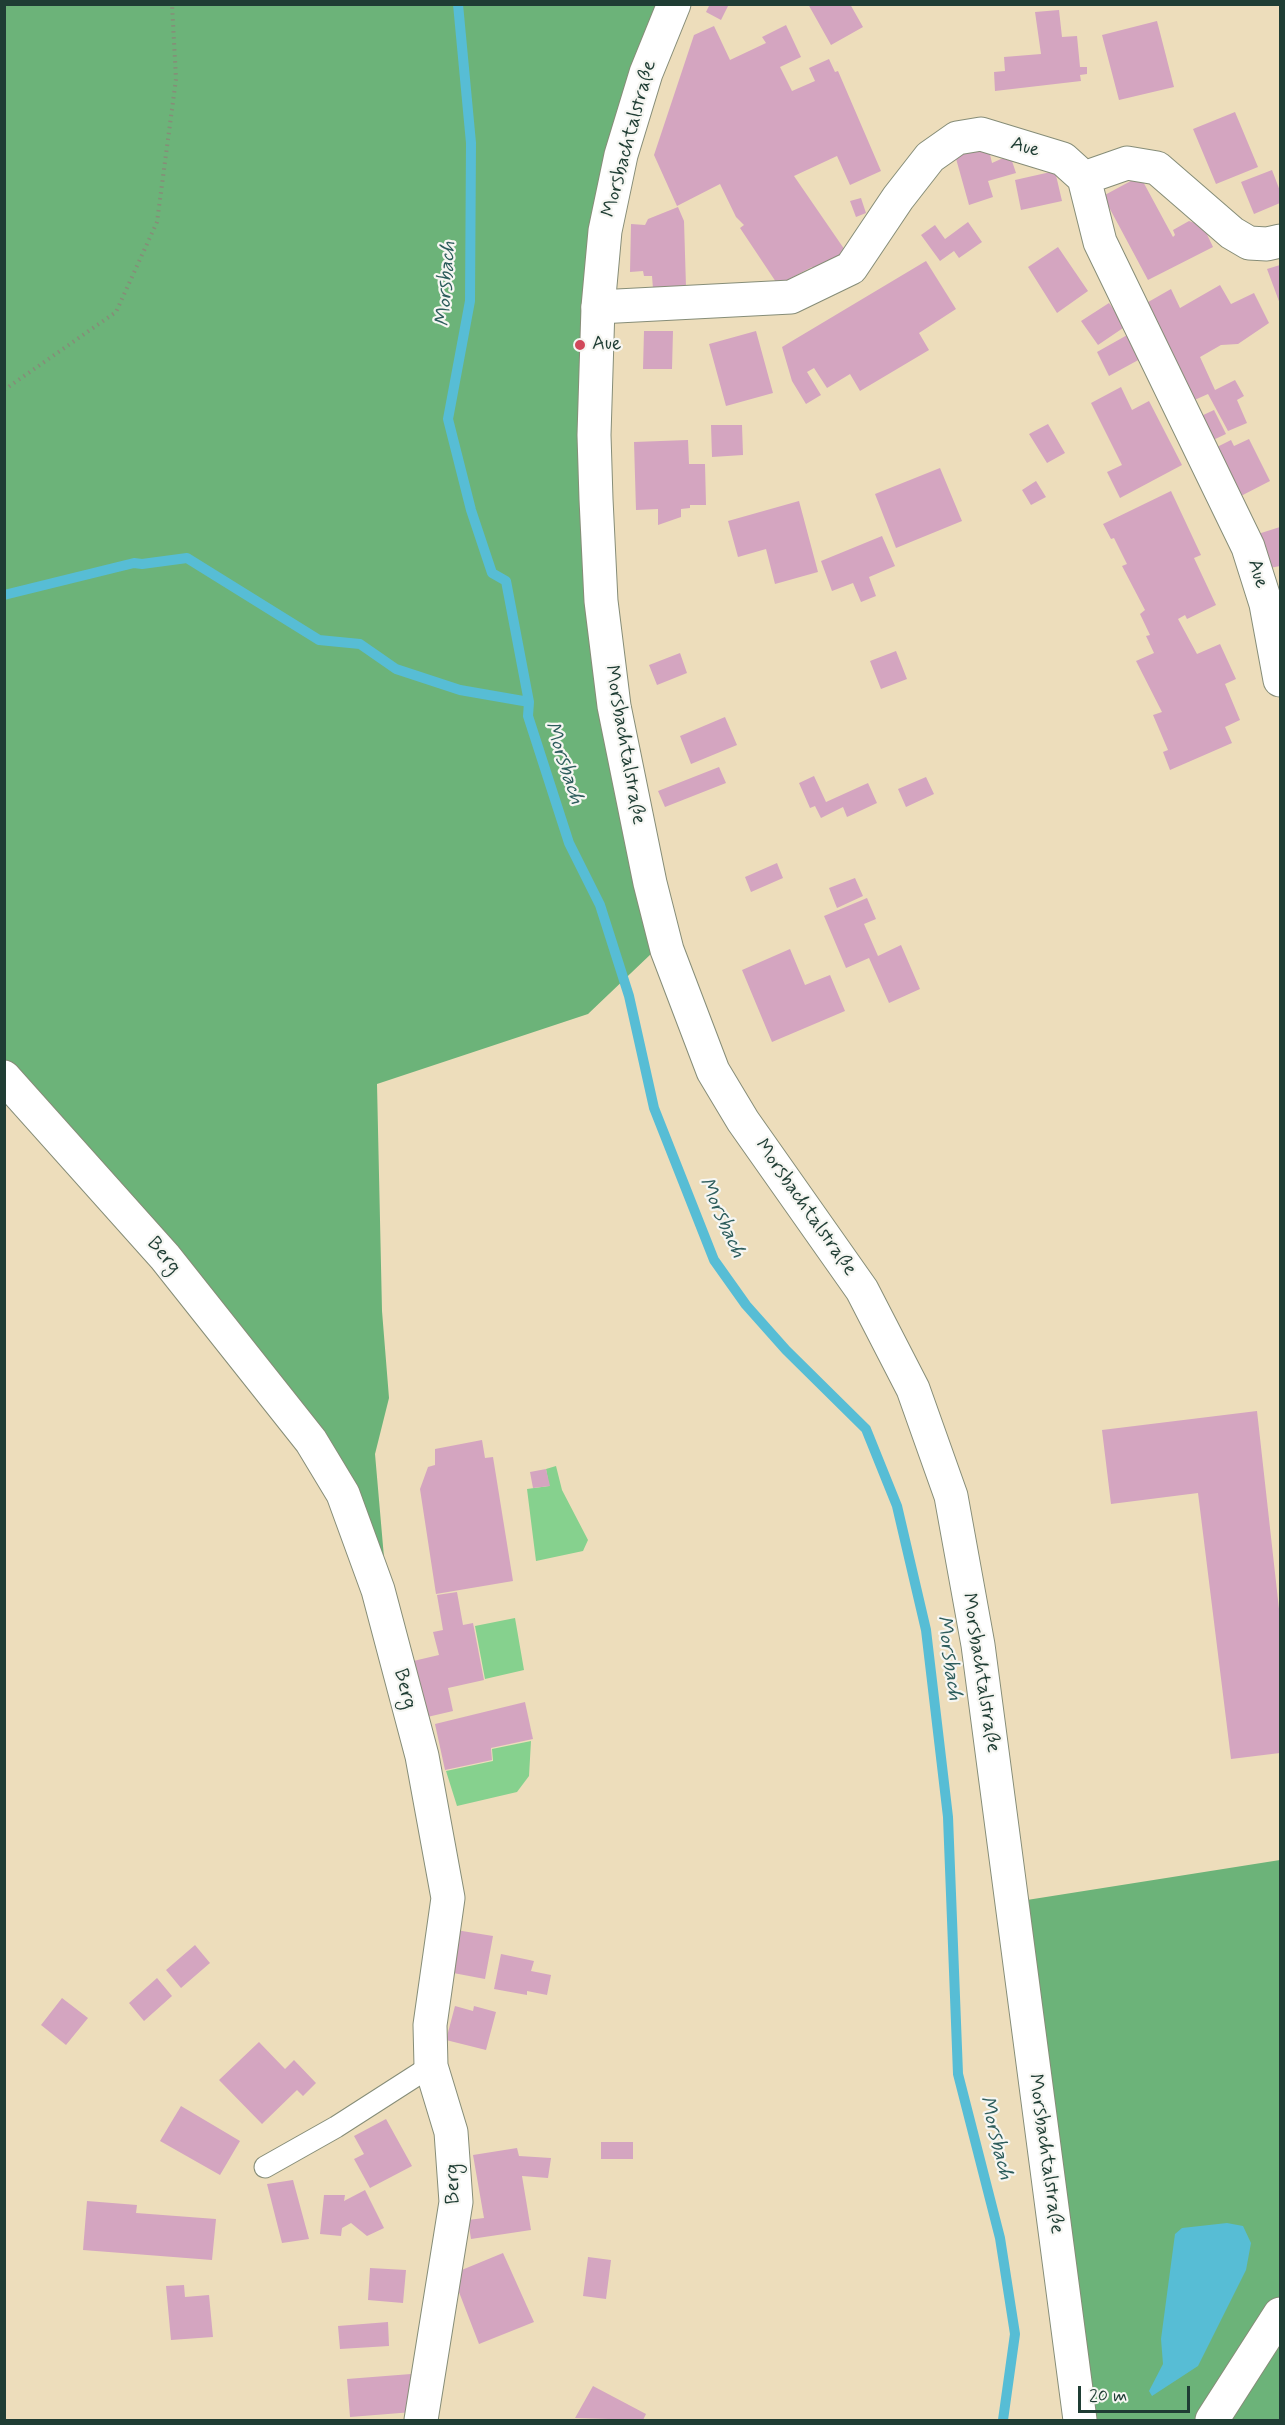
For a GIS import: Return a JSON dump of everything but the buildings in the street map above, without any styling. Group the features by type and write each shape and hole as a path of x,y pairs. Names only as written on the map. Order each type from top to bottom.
{"street":[{"name":"Morsbachtalstraße","path":"674,4 646,73 621,155 605,231 598,307 594,435 601,601 614,706 648,872 667,950 713,1071 743,1121 862,1290 903,1369 933,1439 951,1496 978,1645 1080,2421"},
{"name":"Aue","path":"598,307 791,297 851,268 898,198 930,157 957,138 981,134 1063,159 1084,178 1100,242 1248,547 1266,604 1281,680"},
{"path":"1084,178 1127,163 1157,168 1232,233 1249,243 1267,244 1281,241"},
{"name":"Berg","path":"4,1077 165,1257 312,1441 343,1494 378,1590 419,1745 448,1898 430,2025 431,2066 451,2132 456,2202 421,2421"},
{"path":"1212,2421 1281,2313"}],"lane":[{"path":"264,2167 336,2127 431,2066"}],"path":[{"path":"4,390 116,312 157,222 176,78 172,4"}],"green space":[{"path":"5,5 662,5 589,407 652,953 588,1014 377,1084 382,1311 389,1398 375,1454 387,1592 350,1489 5,1088"},
{"path":"556,1466 562,1490 588,1540 583,1551 536,1561 527,1489 549,1486 546,1469"},
{"path":"515,1618 524,1670 485,1679 475,1626"},
{"path":"531,1741 529,1776 517,1792 457,1806 446,1771 493,1761 492,1749"},
{"path":"1280,1860 1280,2420 1093,2420 1027,1900"}],"water":[{"path":"1227,2223 1243,2226 1251,2243 1246,2270 1198,2366 1152,2396 1149,2391 1163,2364 1161,2339 1175,2234 1182,2228"}],"waterway":[{"name":"Morsbach","path":"458,4 471,143 470,301 448,419 471,510 492,573 506,581 529,702 528,716 569,843 600,905 629,996 654,1108 714,1260 746,1305 786,1350 866,1429 897,1506 926,1630 948,1817 958,2074 1000,2238 1015,2334 1003,2420"},
{"path":"4,595 134,563 187,558 319,640 360,644 396,669 460,690 529,702"}],"place":[{"name":"Aue","path":"580,345"}]}
